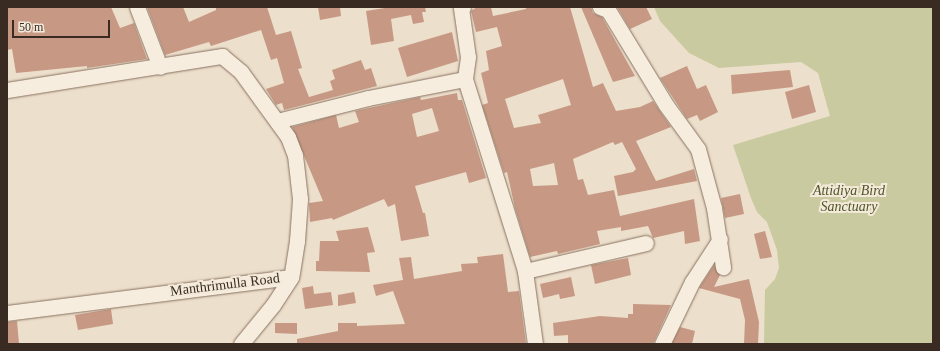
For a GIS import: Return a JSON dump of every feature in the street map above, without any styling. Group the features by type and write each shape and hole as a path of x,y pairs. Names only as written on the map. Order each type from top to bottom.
{"street":[{"path":"138,7 160,67"},
{"path":"463,7 461,8 468,57 465,79 525,271 535,344"},
{"path":"600,7 608,10 666,105 698,149 710,188 724,267"},
{"name":"Manthrimulla Road","path":"7,90 222,56 241,72 278,121 295,155 299,177 299,226 290,277 7,313"},
{"path":"278,121 368,98 465,79"},
{"path":"662,344 692,282 720,239"},
{"path":"525,271 646,243"},
{"path":"241,344 280,295 290,277"}],"green space":[{"name":"Attidiya Bird Sanctuary","path":"654,7 933,7 933,344 764,344 765,290 775,279 779,268 777,250 767,222 757,212 751,198 733,145 830,116 818,73 801,62 719,68 689,53 660,21"}],"building":[{"path":"7,7 111,7 120,28 134,23 147,59 87,68 87,66 16,73 12,49 7,50"},
{"path":"147,7 183,7 189,22 216,10 216,7 267,7 276,35 291,31 302,68 298,69 309,97 333,90 330,81 335,79 332,70 361,60 365,70 371,68 377,86 284,110 282,103 276,105 266,89 284,83 277,58 271,60 261,30 211,46 209,42 165,55"},
{"path":"318,7 340,7 341,16 320,20"},
{"path":"391,7 425,7 426,12 422,12 424,22 413,24 411,15 391,19 394,41 371,45 366,11"},
{"path":"477,7 491,7 493,16 526,9 526,7 570,7 593,87 603,83 616,111 640,107 653,101 671,127 636,141 656,181 694,169 697,181 618,196 614,176 633,172 636,169 622,142 615,145 613,142 573,159 578,180 583,179 588,195 614,190 620,216 694,199 700,241 685,244 684,231 653,238 648,226 621,231 621,227 597,231 600,244 558,254 557,251 530,257 515,208 507,172 504,173 482,105 488,103 481,73 489,70 486,51 502,46 497,27 476,32 471,11","holes":["563,79 571,105 538,115 541,123 514,128 505,99","554,163 558,185 533,186 530,169"]},
{"path":"581,7 591,7 593,13 602,17 635,76 613,82"},
{"path":"617,7 646,7 652,19 630,29"},
{"path":"452,32 458,61 407,77 398,48"},
{"path":"687,66 697,89 706,85 718,112 700,121 697,115 687,119 660,78"},
{"path":"790,70 793,87 732,94 731,75"},
{"path":"809,85 816,112 792,119 785,92"},
{"path":"457,93 458,100 462,100 486,178 469,183 466,172 415,186 423,213 425,213 429,236 401,241 395,204 388,207 384,199 333,220 332,218 310,222 309,203 323,201 292,127 336,115 339,128 359,122 355,111 420,97 421,100","holes":["432,108 439,131 417,137 412,114"]},
{"path":"740,194 744,214 725,218 721,198"},
{"path":"368,227 375,252 367,253 370,272 316,271 316,261 319,261 320,241 339,241 336,231"},
{"path":"765,231 772,257 760,259 754,234"},
{"path":"503,254 508,292 519,291 526,344 297,344 297,339 338,331 338,323 357,323 357,326 405,324 393,291 376,296 373,285 403,280 399,258 411,257 414,279 462,271 461,264 478,263 477,257"},
{"path":"628,258 631,275 595,284 591,265"},
{"path":"714,265 720,275 714,287 749,279 759,322 758,344 744,344 745,320 740,299 699,288"},
{"path":"571,277 575,296 560,299 559,294 543,298 540,284"},
{"path":"313,286 314,294 331,292 333,305 305,309 302,288"},
{"path":"354,292 356,303 338,306 338,295"},
{"path":"633,304 671,305 653,344 568,344 568,335 554,336 553,323 600,316 628,318 628,314 633,314"},
{"path":"111,309 113,324 78,330 75,315"},
{"path":"17,321 19,344 7,344 7,322"},
{"path":"275,323 297,323 297,334 275,333"},
{"path":"680,327 695,331 692,344 672,343"}]}
